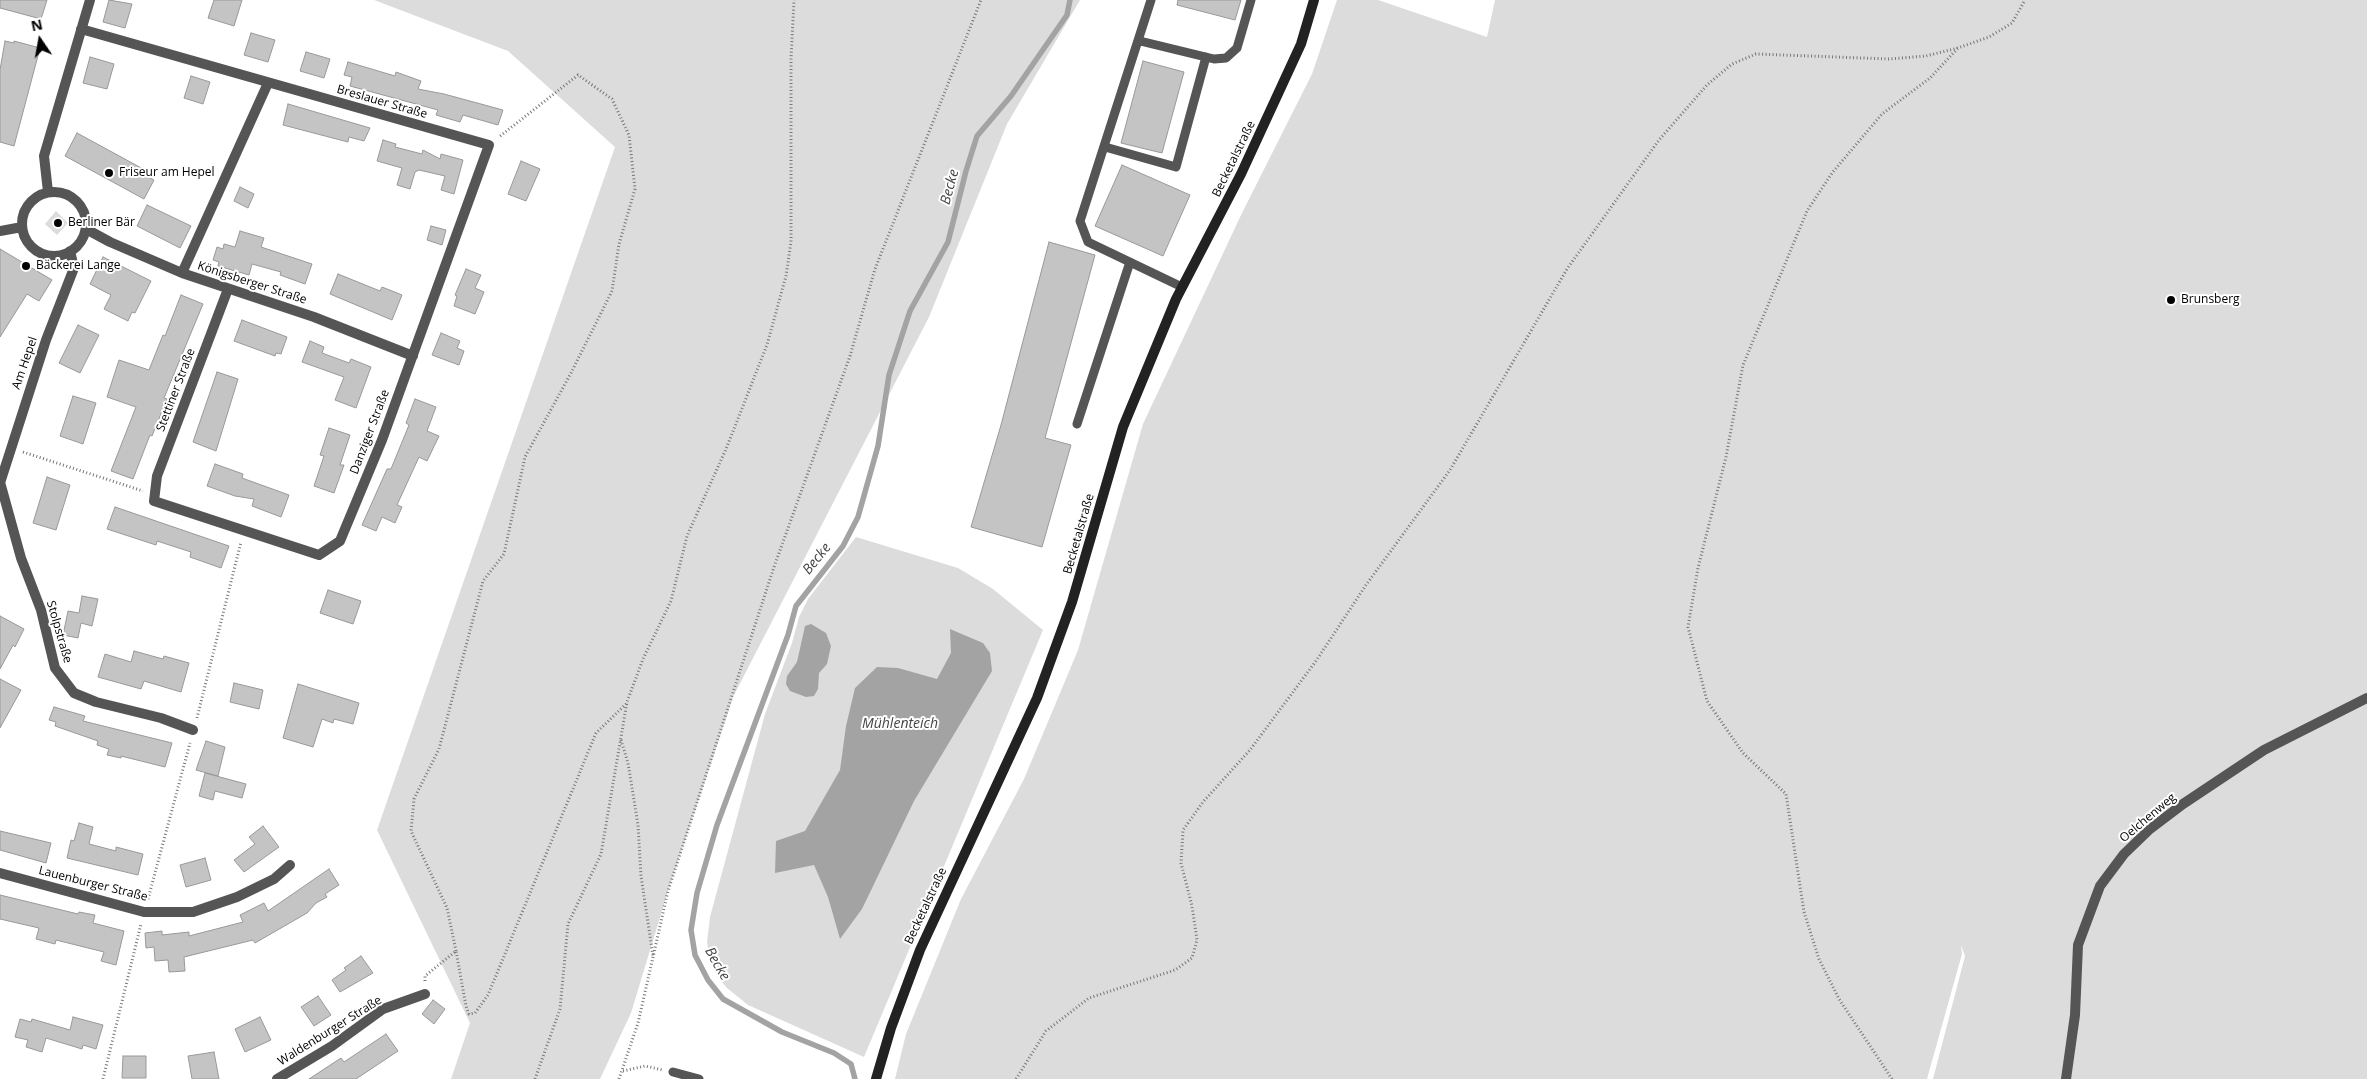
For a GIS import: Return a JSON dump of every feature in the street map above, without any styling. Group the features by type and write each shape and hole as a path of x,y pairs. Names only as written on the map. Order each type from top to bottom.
{"main road":[{"name":"Becketalstraße","path":"876,1079 891,1028 920,950 1036,698 1072,602 1123,427 1182,287 1246,166 1301,44 1314,0"}],"street":[{"path":"48,192 44,156 90,0"},
{"name":"Breslauer Straße","path":"82,29 489,145"},
{"path":"182,273 268,83"},
{"name":"Danziger Straße","path":"155,497 244,532 319,555 340,541 382,440 489,145"},
{"path":"48,192 58,192 77,201 83,209 86,229 82,238 70,251 52,256 36,250 24,236 22,227 22,217 26,208 38,195 48,192"},
{"path":"0,231 22,227"},
{"name":"Königsberger Straße","path":"86,229 110,242 182,273 314,317 412,356"},
{"name":"Am Hepel","path":"0,483 46,340 74,268 70,251"},
{"name":"Stettiner Straße","path":"155,497 157,476 228,289"},
{"name":"Stolpstraße","path":"0,483 21,558 41,610 55,668 74,693 96,702 161,718 194,730"},
{"name":"Oelchenweg","path":"2066,1079 2075,1015 2078,945 2100,886 2124,854 2150,829 2183,804 2264,750 2367,698"},
{"name":"Lauenburger Straße","path":"0,873 144,912 193,912 237,898 274,879 290,866"},
{"name":"Waldenburger Straße","path":"277,1079 332,1046 383,1009 425,994"}],"lane":[{"path":"1151,0 1140,40 1080,222 1088,242 1182,287"},
{"path":"1140,40 1214,59 1226,58 1237,48 1251,0"},
{"path":"1105,147 1176,167 1206,57"},
{"path":"1077,424 1130,262"},
{"path":"673,1072 699,1079"}],"path":[{"path":"536,1079 560,1010 568,924 601,854 627,702 642,659 671,601 687,536 726,449 767,345 786,276 791,242 791,59 794,0"},
{"path":"619,1079 638,1023 668,892 774,567 850,356 875,269 981,0"},
{"path":"1016,1079 1046,1031 1089,998 1175,970 1192,958 1197,940 1192,906 1181,864 1183,830 1203,802 1250,750 1316,660 1366,585 1450,470 1567,269 1659,140 1706,85 1732,64 1756,54 1889,59 1926,56 1958,48 1989,37 2012,23 2025,0"},
{"path":"1892,1079 1839,999 1818,959 1804,912 1786,794 1743,753 1707,701 1688,627 1698,568 1726,457 1743,364 1807,210 1832,174 1882,114 1930,78 1958,48"},
{"path":"489,145 578,75 612,99 629,135 635,189 620,244 612,291 571,373 525,457 504,554 483,581 440,750 414,799 411,831 447,908 469,1014 475,1013 488,995 596,733 627,702"},
{"path":"11,448 155,497"},
{"path":"103,1079 144,912 194,730 244,532"},
{"path":"621,739 628,763 638,825 640,876 653,960"},
{"path":"425,994 425,976 456,952"},
{"path":"622,1071 646,1066 673,1072"}],"shaded area":[{"path":"374,0 1080,0 1007,124 929,317 734,695 668,891 631,1013 600,1079 451,1079 470,1023 377,830 615,147 508,51"},
{"path":"1337,0 1378,0 1487,37 1495,0 2367,0 2367,695 2263,749 2123,852 2085,915 2065,1079 1933,1079 1965,956 1961,945 1962,954 1927,1079 895,1079 906,1034 961,899 1024,779 1078,650 1143,424 1242,213 1312,74"},
{"path":"56,211 68,223 57,235 45,224"},
{"path":"856,537 958,568 993,589 1043,630 864,1057 748,1005 727,988 717,976 710,961 707,942 710,917 765,714 792,643 799,617 808,599"},
{"path":"2367,700 2367,1079 2069,1079 2081,946 2104,886 2126,856 2183,807 2264,754"}],"water":[{"path":"811,624 826,633 831,646 827,664 819,673 818,689 814,696 806,697 790,691 786,684 787,676 797,662 805,626"},
{"name":"Mühlenteich","path":"950,629 983,643 990,653 992,671 914,801 862,909 840,939 828,897 814,865 775,873 776,841 805,831 840,770 846,726 855,688 877,667 898,668 937,679 951,653"}],"building":[{"path":"0,0 47,0 41,19 0,8"},
{"path":"109,0 132,4 125,28 103,22"},
{"path":"214,0 242,0 234,26 208,18"},
{"path":"1178,0 1241,0 1235,20 1177,5"},
{"path":"251,33 275,40 268,62 244,55"},
{"path":"5,41 14,43 14,41 40,48 14,146 0,142 0,70"},
{"path":"306,52 330,59 324,78 300,71"},
{"path":"90,57 114,64 107,89 83,83"},
{"path":"1143,61 1184,72 1162,153 1121,143"},
{"path":"348,62 395,76 396,72 421,81 418,89 503,110 498,125 463,115 460,122 436,115 438,110 350,86 352,77 344,75"},
{"path":"191,76 210,82 203,104 184,98"},
{"path":"288,104 370,128 364,141 349,137 348,142 283,125"},
{"path":"77,133 145,170 142,174 154,180 144,199 65,156"},
{"path":"383,140 396,144 395,147 422,154 423,150 440,159 441,154 463,160 454,194 441,190 445,176 419,170 415,172 410,189 397,185 402,168 377,161"},
{"path":"521,161 540,169 526,201 508,194"},
{"path":"1122,165 1190,195 1163,256 1095,226"},
{"path":"240,187 254,194 248,208 234,201"},
{"path":"147,205 191,226 180,248 137,226"},
{"path":"431,226 446,230 442,245 427,240"},
{"path":"240,231 264,238 261,247 312,264 305,284 280,275 281,272 252,264 249,275 218,266 219,262 213,260 217,247 223,249 224,244 235,247"},
{"path":"1049,242 1095,255 1045,438 1071,445 1042,547 971,527 1001,425"},
{"path":"0,249 52,280 39,301 27,294 0,337"},
{"path":"103,257 151,281 135,313 132,312 128,321 104,309 111,295 90,284"},
{"path":"466,269 481,275 475,288 484,292 475,314 454,306 457,296 455,295"},
{"path":"338,274 380,291 382,287 402,295 392,320 330,294"},
{"path":"181,295 203,304 164,398 167,399 152,436 150,435 133,479 111,471 136,407 107,397 119,360 149,370"},
{"path":"242,320 287,337 281,354 276,353 275,356 234,341"},
{"path":"78,325 99,335 80,373 59,363"},
{"path":"441,333 460,341 457,348 464,351 459,365 432,355"},
{"path":"310,341 324,347 322,353 349,363 351,359 371,367 356,408 335,400 344,377 302,362"},
{"path":"217,372 238,379 216,451 193,442"},
{"path":"73,396 96,403 83,444 60,436"},
{"path":"415,399 436,407 427,431 439,436 427,461 419,457 397,505 402,507 395,523 382,517 376,531 362,525 387,469 391,469 409,425 406,423"},
{"path":"329,428 350,435 340,465 344,465 334,493 314,486 324,456 320,455"},
{"path":"215,464 243,474 242,478 289,495 281,517 252,506 254,499 235,496 207,486"},
{"path":"47,477 70,485 56,530 33,523"},
{"path":"115,507 229,546 221,568 190,557 191,552 157,541 156,545 107,529"},
{"path":"328,590 361,601 353,624 320,613"},
{"path":"82,596 98,599 92,626 81,623 78,638 63,635 68,611 79,613"},
{"path":"0,616 24,629 15,647 13,645 0,669"},
{"path":"134,651 163,659 164,656 189,663 181,692 144,681 141,689 98,677 105,654 131,662"},
{"path":"0,679 21,690 0,728"},
{"path":"234,683 263,690 259,709 230,702"},
{"path":"298,684 359,703 353,724 334,719 333,723 322,719 313,747 283,738"},
{"path":"54,707 85,716 83,721 172,743 165,767 121,756 121,758 107,755 109,749 97,745 98,741 55,726 56,722 49,720"},
{"path":"206,741 225,747 218,776 196,770"},
{"path":"205,773 246,784 242,798 215,791 213,800 199,796"},
{"path":"79,823 93,827 89,844 116,851 116,847 143,854 138,875 67,858 71,840 74,841"},
{"path":"263,826 279,847 244,872 234,860 255,844 249,837"},
{"path":"0,831 51,843 46,863 0,850"},
{"path":"205,858 211,880 186,887 180,865"},
{"path":"329,869 339,885 325,894 327,897 316,903 307,913 255,943 253,940 184,957 185,971 169,972 168,960 155,961 154,947 146,948 145,933 162,931 162,935 189,932 189,936 243,922 240,915 264,903 268,911"},
{"path":"0,895 78,914 79,912 95,915 93,923 124,931 116,965 101,961 104,952 56,940 55,944 36,939 39,928 0,919"},
{"path":"361,956 373,973 340,992 332,980 346,970 344,968"},
{"path":"318,996 331,1015 314,1026 301,1007"},
{"path":"433,1000 445,1009 434,1024 422,1014"},
{"path":"73,1017 103,1025 96,1049 83,1045 82,1049 46,1038 42,1052 26,1047 28,1040 15,1037 20,1019 31,1022 32,1019 70,1030"},
{"path":"260,1017 271,1040 245,1052 235,1029"},
{"path":"386,1034 398,1051 356,1079 309,1079 341,1058 344,1062"},
{"path":"214,1052 219,1079 192,1079 188,1056"},
{"path":"123,1056 146,1056 146,1078 122,1078"}],"waterway":[{"name":"Becke","path":"855,1079 851,1064 834,1053 782,1032 723,999 708,980 695,955 691,930 697,893 717,825 788,635 796,606 843,546 858,517 878,446 889,375 910,311 948,242 977,136 1011,96 1067,15 1070,0"}],"place":[{"name":"Friseur am Hepel","path":"109,173"},
{"name":"Berliner Bär","path":"58,223"},
{"name":"Bäckerei Lange","path":"26,266"},
{"name":"Brunsberg","path":"2171,300"}]}
